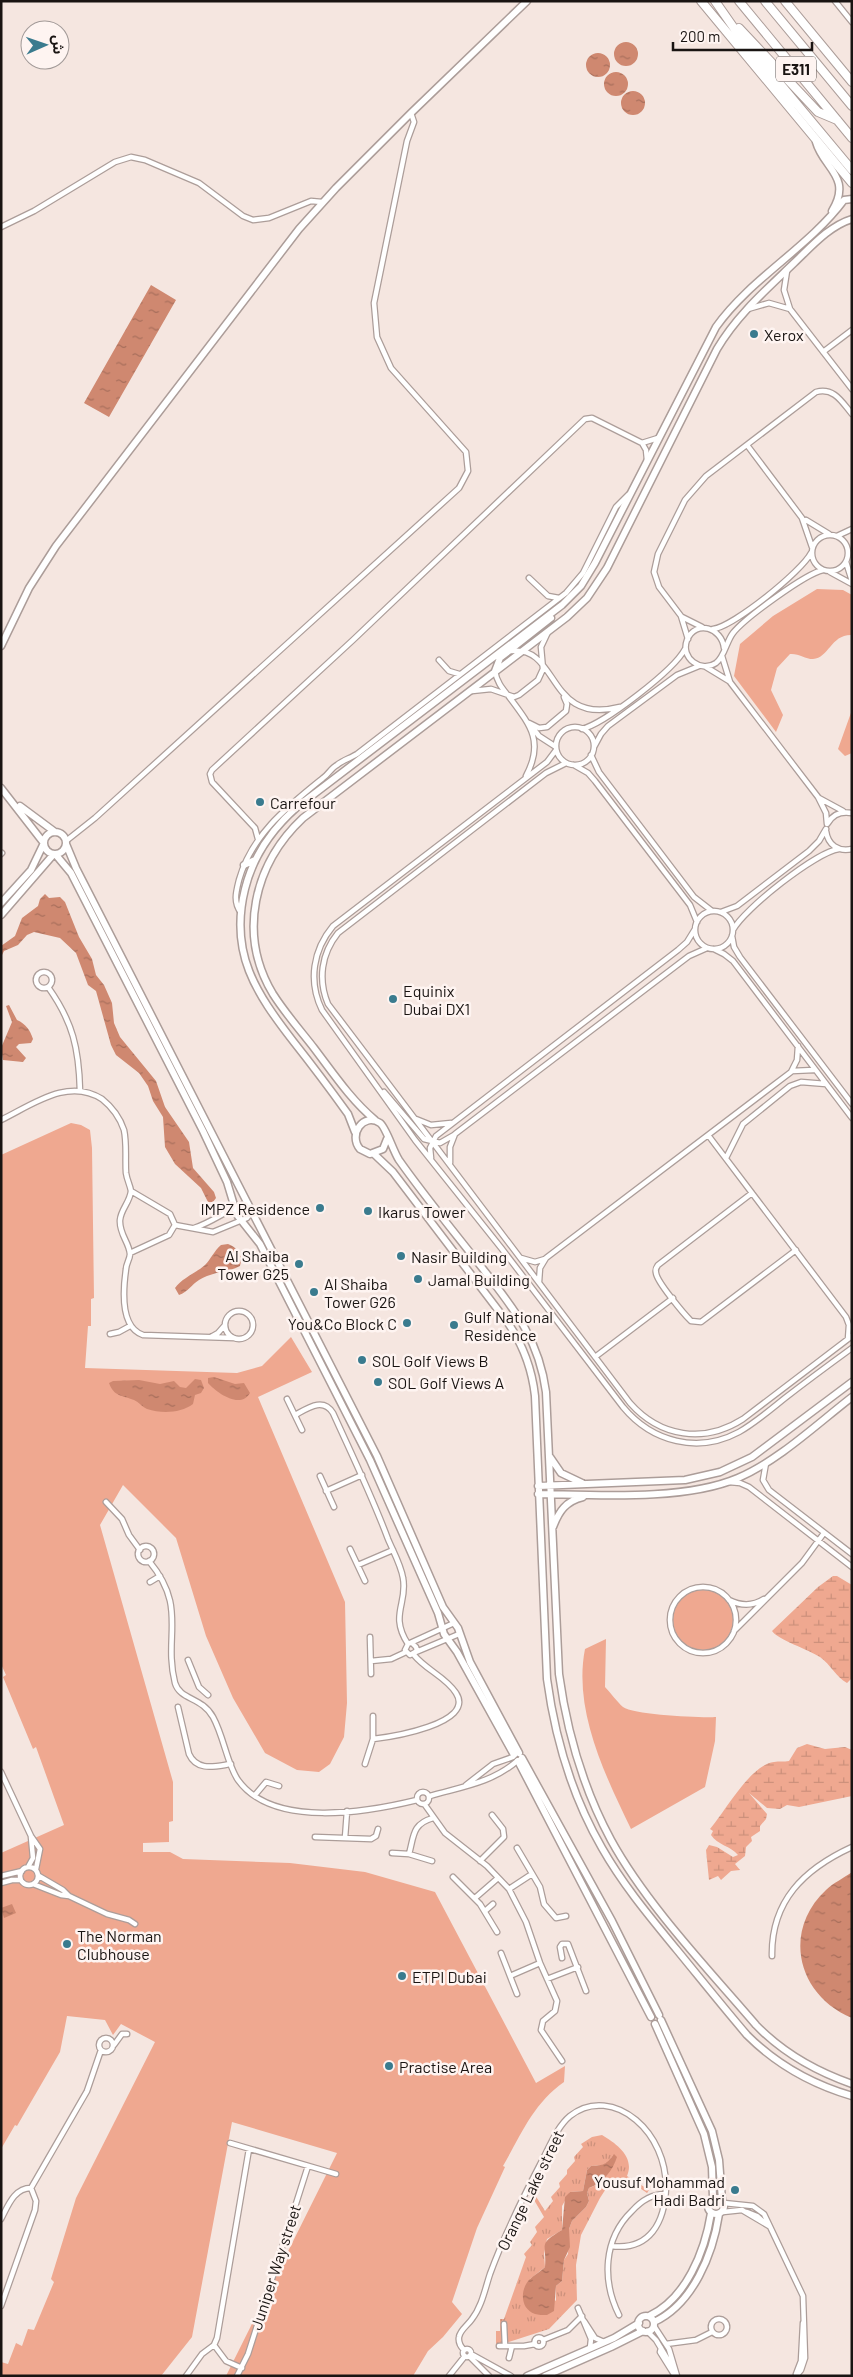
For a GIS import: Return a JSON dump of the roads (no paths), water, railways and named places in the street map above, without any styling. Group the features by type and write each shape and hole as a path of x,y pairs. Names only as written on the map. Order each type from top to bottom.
{"highway":[{"path":"702,1 852,183"},
{"name":"E311","path":"739,1 852,138"},
{"name":"E311","path":"765,1 852,106"},
{"path":"785,1 852,82"},
{"path":"717,4 815,109 823,115 838,120"},
{"path":"717,4 741,37 852,170"}],"street":[{"path":"835,1 852,22"},
{"path":"1,646 29,588 56,546 299,229 322,202 411,112 528,2"},
{"path":"1,915 44,865 54,855 63,851 66,842 102,812 460,488 465,480 469,466 463,448 396,374 382,353 375,329 376,295 407,141 414,122 411,112"},
{"path":"816,140 820,150 835,171 839,189 835,207 820,226"},
{"path":"1,227 60,196 115,162 131,157 145,160 198,183 242,216 253,220 269,218 311,201 322,202"},
{"path":"241,913 237,908 236,897 244,865 258,839 282,811 326,776 338,763 353,756 392,730 499,652 581,586 591,571 632,493 706,343 721,320 745,294 833,215 844,200 852,199"},
{"path":"852,214 838,221 745,311 717,349 603,576 580,605 549,631 293,827 271,857 256,896 254,914 254,938 259,961 270,988 358,1106 383,1126 387,1138 402,1165 511,1300 531,1336 541,1363 546,1392 557,1652 566,1717 584,1781 612,1841 648,1896 765,2034 798,2060 852,2084"},
{"path":"825,234 852,218"},
{"path":"788,269 784,286 790,308 852,389"},
{"path":"745,311 758,305 769,303 790,308"},
{"path":"823,352 852,330"},
{"path":"688,639 681,616 657,584 654,572 656,558 692,489 812,395 821,391 830,391 838,396 852,414"},
{"path":"258,839 255,828 212,782 210,774 212,770 353,640 585,419 592,418 642,443 652,442 659,438"},
{"path":"642,443 646,450 647,461"},
{"path":"747,445 802,518 812,547"},
{"path":"802,518 819,529 837,536 846,544 848,553"},
{"path":"837,536 852,530"},
{"path":"831,534 817,539 812,547 813,562 826,571 852,583"},
{"path":"852,547 846,562 852,583"},
{"path":"681,616 705,628 722,627 732,622 800,568 811,553"},
{"path":"706,667 715,664 722,656 729,639 739,627 802,579 826,571 837,570 846,562"},
{"path":"529,578 548,596 560,602"},
{"path":"548,596 548,608"},
{"path":"560,602 548,608 448,683 288,814 268,838 255,860 246,886 241,913 243,949 254,984 270,1011 348,1114 355,1132 357,1146 364,1152 373,1154 393,1172 524,1352 535,1396 544,1655 555,1741 576,1795 611,1864 705,1990 735,2026 793,2072 819,2085 852,2096"},
{"path":"560,602 557,613 498,661 495,671 499,684 528,722 540,736 556,749 566,763"},
{"path":"582,729 600,722 671,668 686,648 688,639 693,632 705,628"},
{"path":"712,629 720,635 724,648"},
{"path":"464,695 488,689 508,696 519,695 538,680 543,672 541,650 549,631"},
{"path":"686,648 690,659 699,666"},
{"path":"499,652 523,650 534,654 562,692 572,702 584,709 599,711 620,707"},
{"path":"722,656 730,682 818,797 826,813 828,839 839,849"},
{"path":"439,660 449,671 460,674"},
{"path":"574,765 586,762 591,756 601,734 608,726 677,674 699,666 706,667 730,682"},
{"path":"448,683 449,671"},
{"path":"528,722 536,728 544,728 562,716 567,704 562,692"},
{"path":"525,779 535,753 534,738 528,722"},
{"path":"594,748 591,736 582,729 572,727 564,731 558,738 556,749 547,762 342,917 322,941 314,965 317,998 329,1022 432,1161 502,1249 622,1408 643,1427 659,1436 676,1442 695,1444 713,1442 731,1436 747,1427 852,1348"},
{"path":"591,756 599,772 694,897 712,911"},
{"path":"697,922 690,905 595,780 588,773 566,763 550,770 348,925 334,938 328,949 322,974 323,987 328,1004 630,1403 642,1416 658,1426 674,1432 701,1434 727,1428 743,1419 850,1338 846,1317 708,1135"},
{"path":"1,788 47,851 64,863 203,1131 227,1182 235,1209 263,1249 367,1453 440,1617 447,1640 457,1652 612,1922 660,2017 712,2131 719,2160 723,2202 712,2244 694,2282 669,2314 652,2321"},
{"path":"8,796 55,832"},
{"path":"818,797 834,808 850,813"},
{"path":"432,1161 430,1151 432,1142 452,1122 678,950 687,942 703,914 712,911 721,912 737,906 809,851 835,815 850,813"},
{"path":"255,828 267,828"},
{"path":"1,903 31,870 47,834 61,833 76,868 377,1456 440,1601 454,1623 470,1662 517,1758 655,2024 704,2134 712,2167 713,2198 708,2205 711,2213 701,2251 688,2278 645,2331 545,2376"},
{"path":"714,949 724,946 745,914 818,857 839,849 850,850"},
{"path":"244,865 255,860"},
{"path":"44,865 52,862 64,863"},
{"path":"721,912 730,919 734,947 740,956 852,1104"},
{"path":"695,929 700,942 707,948"},
{"path":"373,1080 421,1137 432,1142 442,1143 683,960 696,951 707,948 724,954 733,962 852,1118"},
{"path":"48,987 65,1014 74,1033 78,1054 80,1091"},
{"path":"540,1284 540,1268 546,1258 791,1072 797,1060 798,1046"},
{"path":"791,1072 815,1070"},
{"path":"726,1158 743,1124 790,1086 801,1082 826,1084"},
{"path":"1,1120 51,1095 65,1091 80,1091 106,1102 119,1118 124,1131 126,1173 131,1192 123,1208 120,1225 130,1253 126,1271 125,1311 130,1326 143,1335 234,1338 245,1338 251,1333 253,1326 249,1315 239,1311 232,1312 218,1333 210,1337"},
{"path":"412,1116 431,1126 452,1122"},
{"path":"355,1132 362,1123 376,1121"},
{"path":"451,1167 449,1152 455,1134"},
{"path":"373,1154 383,1149 387,1138"},
{"path":"131,1192 170,1214 175,1225"},
{"path":"752,1193 658,1265 656,1270 657,1276 673,1298 691,1321 701,1322 796,1250"},
{"path":"193,1228 248,1204"},
{"path":"175,1225 208,1232 221,1229 249,1216 252,1211"},
{"path":"216,1219 216,1227 221,1229"},
{"path":"130,1253 169,1235 175,1225"},
{"path":"520,1257 531,1262 546,1258"},
{"path":"595,1357 673,1298"},
{"path":"846,1317 852,1320"},
{"path":"225,1325 227,1332 234,1338"},
{"path":"110,1334 130,1326"},
{"path":"538,1486 696,1478 726,1470 803,1414 852,1382"},
{"path":"538,1494 591,1495 688,1491 728,1482 766,1463 852,1397"},
{"path":"288,1399 302,1430"},
{"path":"295,1414 316,1404 329,1408 362,1475 403,1578 399,1624 402,1635 410,1644 416,1647 415,1653 425,1667 454,1690 458,1697 458,1708 455,1713 444,1719 414,1732 373,1739"},
{"path":"549,1456 563,1474 585,1484"},
{"path":"766,1463 763,1476 764,1483 769,1490 852,1554"},
{"path":"326,1491 362,1475"},
{"path":"320,1476 334,1507"},
{"path":"728,1482 740,1483 749,1487 852,1566"},
{"path":"552,1530 558,1514 565,1505 576,1499 591,1495"},
{"path":"106,1502 122,1519 129,1535 140,1550 140,1559 149,1561 167,1590 173,1612 172,1652 175,1683 180,1692 208,1709 218,1726 231,1764 240,1782 255,1795 272,1804 292,1810 316,1813 347,1812 417,1800"},
{"path":"770,1596 750,1604 739,1604 729,1600 718,1590 710,1587 695,1587 681,1594 672,1606 670,1629 673,1636 683,1647 697,1653 720,1649 734,1632 770,1596 802,1564 824,1533"},
{"path":"140,1550 146,1546 153,1550 153,1558 149,1561"},
{"path":"350,1549 366,1581"},
{"path":"358,1564 393,1550"},
{"path":"150,1582 160,1576"},
{"path":"729,1600 735,1612 734,1632"},
{"path":"406,1652 410,1644 454,1623"},
{"path":"371,1660 391,1659 406,1652 415,1653 459,1634"},
{"path":"370,1637 371,1674"},
{"path":"423,1638 422,1644 427,1647"},
{"path":"188,1660 200,1690 208,1695"},
{"path":"196,1700 200,1690"},
{"path":"541,1693 548,1691"},
{"path":"178,1707 189,1754 193,1761 203,1766 231,1764"},
{"path":"364,1764 373,1739 374,1716"},
{"path":"466,1785 500,1762 517,1758"},
{"path":"430,1796 494,1777 517,1758"},
{"path":"489,1768 489,1774 494,1777"},
{"path":"1,1772 31,1837 39,1847 40,1856 36,1869 38,1876 63,1890 69,1896 107,1914 129,1920 135,1924"},
{"path":"255,1795 266,1782 279,1786"},
{"path":"430,1796 427,1793 421,1792 418,1794 417,1800 421,1805 425,1805 445,1833 480,1861 509,1889 526,1922 557,2004 553,2014 541,2024 541,2030 562,2061"},
{"path":"425,1805 430,1800 430,1796"},
{"path":"346,1838 347,1812"},
{"path":"480,1861 504,1838 503,1829 492,1815"},
{"path":"409,1854 417,1825 422,1821 433,1818"},
{"path":"315,1838 365,1839 375,1837 378,1829"},
{"path":"31,1837 33,1853"},
{"path":"365,1839 365,1846"},
{"path":"1,1876 22,1871 28,1866 33,1853 39,1847"},
{"path":"772,1956 774,1925 788,1895 817,1867 852,1847"},
{"path":"517,1848 540,1887 543,1902 552,1916 559,1919 566,1916"},
{"path":"33,1853 40,1856"},
{"path":"392,1853 409,1854 432,1861"},
{"path":"28,1866 36,1869"},
{"path":"22,1871 22,1880"},
{"path":"509,1889 532,1874"},
{"path":"33,1884 38,1876"},
{"path":"453,1877 485,1911 497,1932"},
{"path":"474,1898 498,1878"},
{"path":"1,1883 22,1880 28,1885 33,1884 61,1896 69,1896"},
{"path":"485,1911 493,1904"},
{"path":"562,1958 560,1947 562,1944 568,1944 586,1991"},
{"path":"501,1953 517,1994"},
{"path":"510,1976 540,1963"},
{"path":"547,1979 578,1967"},
{"path":"651,2017 655,2014 660,2017"},
{"path":"655,2024 658,2024 660,2017"},
{"path":"100,2050 110,2052 122,2034 128,2034"},
{"path":"31,2188 87,2091 100,2050 99,2043 104,2038 111,2040 114,2045"},
{"name":"Orange Lake street","path":"467,2354 459,2342 460,2333 478,2310 501,2247 527,2189 560,2127 570,2116 588,2107 602,2105 616,2108 635,2119 650,2136 658,2149 665,2171 665,2194 661,2216 650,2235 640,2243 629,2246 611,2246"},
{"path":"230,2143 336,2174"},
{"path":"186,2376 204,2352 214,2345 218,2335 249,2148"},
{"name":"Juniper Way street","path":"237,2376 242,2368 308,2166"},
{"path":"1,2220 16,2194 24,2189 31,2188"},
{"path":"1,2306 34,2214 36,2201 31,2188"},
{"path":"620,2315 610,2294 608,2278 611,2246 618,2229 633,2209 648,2198 665,2194"},
{"path":"713,2198 723,2202 756,2207 764,2214 802,2292 805,2358 801,2370 795,2376"},
{"path":"754,2214 756,2207"},
{"path":"711,2213 721,2213 736,2209 754,2214 769,2226"},
{"path":"744,2212 769,2226"},
{"path":"578,2308 590,2339 590,2348"},
{"path":"526,2376 604,2342 639,2323 642,2317 652,2321 669,2349 676,2375"},
{"path":"499,2346 534,2344 541,2346 543,2340 568,2330 583,2319"},
{"path":"583,2319 596,2338 604,2342"},
{"path":"639,2323 662,2350 676,2375"},
{"path":"504,2324 505,2346"},
{"path":"666,2344 696,2340 712,2332"},
{"path":"662,2350 669,2349 674,2344"},
{"path":"214,2345 226,2361 242,2368"},
{"path":"509,2358 512,2346"},
{"path":"467,2354 488,2375 490,2369 496,2367"},
{"path":"467,2354 509,2375"},
{"path":"449,2376 467,2354"}],"water":[{"path":"626,42 635,45 638,54 635,63 626,66 617,63 614,54 617,45"},
{"path":"598,53 607,56 610,65 607,74 598,77 589,74 586,65 589,56"},
{"path":"616,72 625,75 628,84 625,93 616,96 607,93 604,84 607,75"},
{"path":"633,91 642,94 645,103 642,112 633,115 624,112 621,103 624,94"},
{"path":"151,285 176,300 109,417 84,403"},
{"path":"45,894 49,898 60,897 65,902 79,937 92,959 96,975 104,985 112,1003 114,1023 120,1037 156,1081 165,1107 189,1142 193,1168 214,1192 216,1198 213,1202 208,1202 201,1188 175,1164 165,1147 163,1117 153,1101 148,1086 139,1073 116,1055 111,1045 96,991 88,985 76,953 60,938 34,932 27,935 18,945 4,951 1,957 1,946 15,936 22,918 38,906 40,899"},
{"path":"9,1005 17,1020 23,1023 33,1039 31,1043 19,1044 16,1047 26,1058 23,1062 3,1060 1,1048 12,1022 6,1006"},
{"path":"228,1244 239,1252 241,1258 240,1266 204,1277 179,1295 175,1288 178,1284 205,1265 221,1245"},
{"path":"214,1377 235,1384 244,1383 250,1393 246,1398 240,1400 228,1398 208,1383 208,1378"},
{"path":"195,1379 201,1380 204,1388 201,1393 195,1395 193,1404 171,1412 147,1409 136,1401 113,1391 109,1383 113,1381 139,1380 160,1384 174,1381 180,1387 186,1388"},
{"path":"852,1872 852,2018 833,2008 819,1994 808,1978 802,1961 800,1942 804,1924 812,1906 829,1887"},
{"path":"12,1904 16,1913 4,1918 1,1908"},
{"path":"614,2154 617,2157 613,2167 599,2183 589,2188 587,2193 589,2201 586,2207 572,2221 569,2229 570,2247 564,2260 562,2281 556,2286 554,2311 547,2315 530,2312 524,2304 524,2289 529,2280 545,2267 546,2242 562,2230 565,2197 570,2192 583,2191 587,2170 591,2166 604,2164"}],"place":[{"name":"Xerox","path":"754,334"},
{"name":"Carrefour","path":"260,802"},
{"name":"Equinix Dubai DX1","path":"393,999"},
{"name":"IMPZ Residence","path":"320,1208"},
{"name":"Ikarus Tower","path":"368,1211"},
{"name":"Nasir Building","path":"401,1256"},
{"name":"Al Shaiba Tower G25","path":"299,1264"},
{"name":"Jamal Building","path":"418,1279"},
{"name":"Al Shaiba Tower G26","path":"314,1292"},
{"name":"You&Co Block C","path":"407,1323"},
{"name":"Gulf National Residence","path":"454,1325"},
{"name":"SOL Golf Views B","path":"362,1360"},
{"name":"SOL Golf Views A","path":"378,1382"},
{"name":"The Norman Clubhouse","path":"67,1944"},
{"name":"ETPI Dubai","path":"402,1976"},
{"name":"Practise Area","path":"389,2066"},
{"name":"Yousuf Mohammad Hadi Badri","path":"735,2190"}]}
